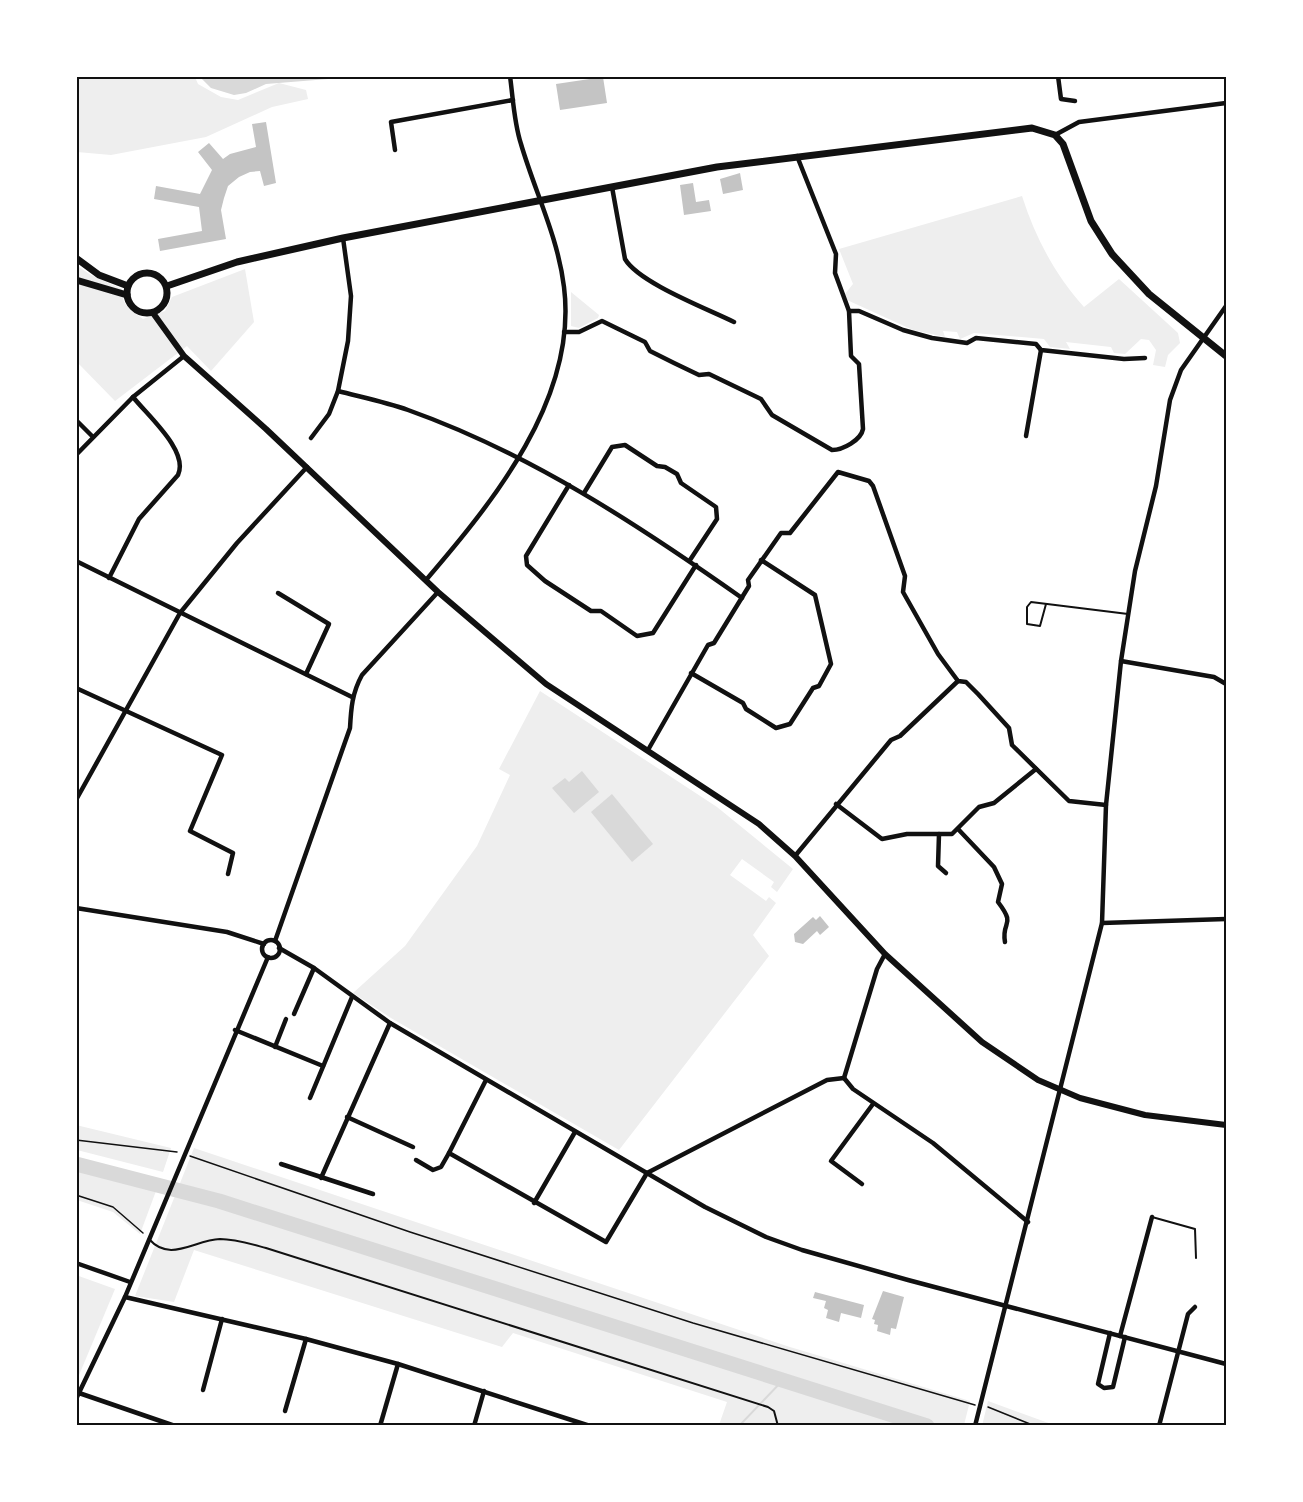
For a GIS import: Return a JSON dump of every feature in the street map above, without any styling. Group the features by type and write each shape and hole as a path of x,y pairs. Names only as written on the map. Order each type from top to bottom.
{"main road":[{"path":"167,286 237,262 344,238 612,187 797,156 1024,128 1055,135 1068,154 1091,220 1112,254 1149,294 1227,356"},
{"path":"76,258 99,275 128,286"},
{"path":"147,273 159,276 167,286 166,303 153,313 136,310 127,295 128,286 135,277 147,273"},
{"path":"76,280 127,295"}],"street":[{"path":"426,580 489,504 519,457 541,414 555,374 564,332 563,282 548,215 520,142 510,76"},
{"path":"1058,76 1061,99 1075,101"},
{"path":"395,150 391,122 513,100"},
{"path":"1055,135 1079,122 1227,102"},
{"path":"564,332 575,334 602,321 645,342 650,351 674,363 699,375 709,374 761,399 772,415 836,450 859,438 863,429 859,364 851,356 849,311 835,273 836,254 797,156"},
{"path":"612,187 625,259 630,267 662,288 734,322"},
{"path":"311,438 329,414 338,391 351,320 351,296 344,238"},
{"path":"975,1424 1028,1222 1058,1089 1102,923 1106,805 1121,661 1135,571 1158,477 1170,400 1180,370 1202,337 1227,306"},
{"path":"849,311 859,311 903,330 932,338 967,343 976,338 1036,344 1041,350 1124,359 1145,358"},
{"path":"153,313 184,356 307,467 438,592 546,684 742,812 795,856 885,954 982,1042 1018,1068 1080,1098 1134,1113 1227,1125"},
{"path":"1026,435 1041,350"},
{"path":"76,455 92,436 133,398 184,356"},
{"path":"338,391 407,409 519,457 584,493 690,560 742,598"},
{"path":"109,578 139,519 178,475 182,467 178,451 133,398"},
{"path":"76,420 92,436"},
{"path":"584,493 612,447 625,445 657,466 665,467 677,474 681,483 716,507 717,519 690,560"},
{"path":"76,800 180,613 237,543 307,467"},
{"path":"648,750 708,645 714,643 742,598 749,586 748,580 761,560 781,533 790,533 835,475 842,473 869,481 873,486 905,576 903,592 938,654 958,681 966,682 978,694 1009,728 1012,745 1069,801 1106,805"},
{"path":"569,485 526,556 527,565 545,581 591,611 601,611 638,636 653,633 696,566"},
{"path":"691,673 743,703 746,709 776,728 789,724 813,688 819,686 831,664 815,595 761,560"},
{"path":"76,561 352,697"},
{"path":"279,592 329,624 306,674"},
{"path":"438,592 362,675 352,697 350,728 275,941 279,948 314,968 390,1023 486,1080 715,1212 766,1237 802,1250 1227,1364"},
{"path":"1121,661 1214,677 1227,684"},
{"path":"795,856 891,740 900,736 958,681"},
{"path":"76,688 86,690 125,712 222,755 190,831 233,854 228,874"},
{"path":"836,804 882,839 907,834 952,834 979,807 994,803 1036,769"},
{"path":"958,829 994,867 1002,884 998,902 1010,922 1004,937 1005,942"},
{"path":"939,834 938,866 946,873"},
{"path":"76,909 227,932 264,944"},
{"path":"1102,923 1227,919"},
{"path":"268,957 262,951 264,944 270,940 275,941"},
{"path":"268,957 277,955 279,948"},
{"path":"844,1078 877,969 885,954"},
{"path":"175,1425 78,1396 125,1297 235,1030 268,957"},
{"path":"294,1014 314,968"},
{"path":"310,1098 352,997"},
{"path":"275,1047 286,1019"},
{"path":"321,1178 390,1023"},
{"path":"235,1030 323,1066"},
{"path":"844,1078 853,1089 873,1104 933,1143 1028,1222"},
{"path":"449,1153 606,1242 647,1173 827,1080 844,1078"},
{"path":"416,1160 433,1170 441,1167 486,1080"},
{"path":"862,1184 831,1161 873,1104"},
{"path":"347,1117 413,1147"},
{"path":"534,1203 575,1132"},
{"path":"281,1164 372,1194"},
{"path":"1110,1333 1098,1384 1104,1388 1113,1387 1152,1217"},
{"path":"76,1263 130,1282"},
{"path":"125,1297 306,1339 398,1364 484,1391 572,1423 590,1425"},
{"path":"1159,1425 1188,1314 1195,1307"},
{"path":"203,1390 222,1319"},
{"path":"285,1412 306,1339"},
{"path":"380,1425 398,1364"},
{"path":"474,1425 484,1391"}],"lane":[{"path":"1046,604 1040,626 1027,624 1027,607 1031,602 1128,614"},
{"path":"1152,1217 1195,1229 1196,1258"},
{"path":"148,1238 156,1246 174,1251 219,1239 258,1245 751,1401 774,1411 778,1425"}],"path":[{"path":"76,1140 183,1154 410,1232 693,1323 966,1404 981,1405 1035,1425"},
{"path":"76,1195 113,1208 148,1238"}],"shaded area":[{"path":"76,77 195,77 198,84 221,97 238,100 279,83 306,90 308,99 272,107 206,137 111,155 77,152"},
{"path":"200,77 353,77 266,84 246,93 234,95 211,88"},
{"path":"1022,196 1047,255 1064,282 1084,307 1119,279 1178,333 1180,343 1168,355 1165,367 1153,365 1156,350 1149,340 1141,339 1125,354 1114,353 1111,347 1066,342 1070,349 1050,347 1044,339 974,333 960,339 957,332 943,331 945,337 913,330 847,300 845,294 853,284 839,249"},
{"path":"76,265 91,275 122,289 125,303 143,319 165,311 172,297 245,269 254,322 211,371 187,346 115,401 77,362"},
{"path":"571,292 599,315 598,318 579,328 571,326"},
{"path":"540,691 717,807 793,869 777,892 771,887 774,882 742,859 730,875 766,901 769,897 776,903 753,935 769,956 619,1150 391,1018 353,993 405,946 477,846 510,775 499,769"},
{"path":"582,771 599,792 574,813 552,788 565,778 569,782"},
{"path":"612,794 653,844 632,862 591,812"},
{"path":"76,1125 171,1148 163,1172 77,1150"},
{"path":"194,1148 790,1347 970,1401 964,1425 719,1425 727,1402 513,1333 502,1347 194,1250 174,1302 135,1296"},
{"path":"77,1169 156,1191 140,1234 113,1212 77,1200"},
{"path":"76,1275 115,1289 77,1380 76,1380"},
{"path":"988,1401 1054,1425 982,1426"}],"building":[{"path":"603,77 607,103 560,110 556,84"},
{"path":"266,122 276,183 264,186 260,171 239,177 228,186 221,210 226,239 160,251 158,239 202,231 199,207 154,199 156,186 200,194 212,170 198,152 209,143 223,159 230,154 256,147 252,124"},
{"path":"740,173 743,190 723,194 720,179"},
{"path":"693,183 696,202 709,200 711,211 684,215 680,185"},
{"path":"820,916 829,927 820,935 817,931 803,944 795,942 794,934 813,917 816,920"},
{"path":"883,1291 904,1297 896,1329 891,1328 890,1335 877,1331 878,1325 874,1324 875,1320 872,1319"},
{"path":"815,1292 864,1305 861,1318 841,1313 839,1322 826,1318 828,1310 824,1308 826,1301 813,1298"}],"waterway":[{"path":"76,1164 219,1201 927,1426"},
{"path":"739,1426 783,1380"}]}
